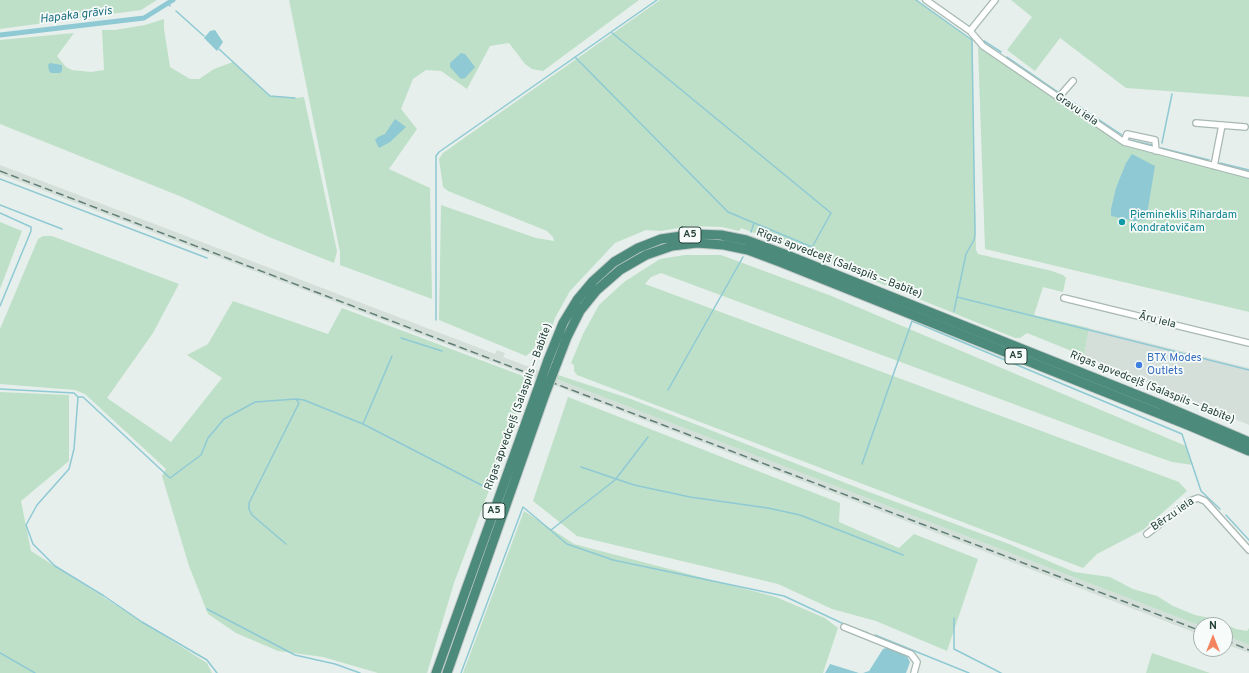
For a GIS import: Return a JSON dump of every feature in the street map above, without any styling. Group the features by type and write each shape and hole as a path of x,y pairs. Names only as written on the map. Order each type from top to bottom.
{"highway":[{"name":"Rīgas apvedceļš (Salaspils — Babīte)","path":"447,673 552,361 563,323 576,300 593,281 614,262 638,248 662,239 695,234 721,235 751,242 1210,424 1249,442"},
{"name":"Rīgas apvedceļš (Salaspils — Babīte)","path":"552,361 567,337 580,311 597,290 616,273 637,259 664,248 688,244 715,244 741,248 773,259 1205,432 1249,452"},
{"name":"Rīgas apvedceļš (Salaspils — Babīte)","path":"436,673 540,396"},
{"path":"1205,432 1204,426 1210,424"}],"street":[{"name":"Gravu iela","path":"926,0 970,31 983,46 1124,142 1249,175"},
{"path":"970,31 995,0"},
{"path":"1058,98 1073,81"},
{"path":"1196,123 1245,127"},
{"path":"1214,166 1222,125"},
{"path":"1124,142 1127,134 1155,140 1156,151"},
{"name":"Āru iela","path":"1064,298 1249,343"},
{"name":"Bērzu iela","path":"1147,534 1190,501 1198,498 1205,502 1249,550"},
{"path":"844,627 911,654 917,662 914,673"}],"shaded area":[{"path":"0,165 495,354 497,350 505,353 503,357 540,371 537,379 0,174"},
{"path":"1089,328 1249,368 1249,425 1084,356"},
{"path":"556,379 1193,623 1193,632 576,394 554,385"},
{"path":"1233,638 1249,645 1249,653 1233,647"}],"green space":[{"path":"0,0 157,0 141,10 0,29"},
{"path":"289,0 639,0 543,71 532,69 525,64 509,43 490,46 467,89 441,71 426,70 413,79 401,109 417,129 389,169 430,188 432,299 340,265 340,252"},
{"path":"660,0 916,0 972,40 976,250 978,254 1052,271 1063,275 1066,278 1063,292 1043,287 1034,315 1089,328 1084,356 1027,333 1020,338 1015,338 741,228 739,231 722,227 690,226 661,231 646,230 615,243 570,291 555,318 545,348 536,344 532,351 526,356 439,320 441,205 536,238 554,241 553,237 547,231 448,191 443,187 439,159 443,153"},
{"path":"1011,0 1249,0 1249,97 1126,88 1060,38 1035,71 1007,50 1032,17"},
{"path":"164,19 164,29 170,67 190,79 199,79 214,69 233,62 270,96 295,98 304,97 337,251 334,263 269,237 182,197 0,124 0,40 74,33 57,56 66,67 72,70 91,72 104,70 102,30 115,30 145,25"},
{"path":"978,47 1126,146 1249,177 1249,312 985,249"},
{"path":"0,222 22,231 0,289"},
{"path":"43,236 52,236 179,284 153,333 107,398 171,442 222,378 187,355 208,344 233,301 328,334 342,308 531,379 454,583 427,673 378,673 323,657 278,651 236,633 208,614 189,566 162,476 166,469 85,394 75,390 0,384 0,329 38,239"},
{"path":"685,255 721,255 829,295 1186,446 1193,465 1172,462 1132,448 661,273 651,277 645,284 1179,482 1187,491 1143,530 1097,554 1083,568 577,375 574,371 574,365 571,363 583,334 599,305 624,282 660,259"},
{"path":"558,375 631,399 861,489 1009,544 1074,572 1110,577 1133,589 1157,596 1173,606 1195,615 1205,617 1193,617 1193,623 556,379"},
{"path":"0,392 69,395 69,461 21,501 31,551 207,663 212,673 0,673"},
{"path":"568,397 840,503 839,522 899,548 914,534 978,559 947,651 876,621 832,609 778,584 577,536 533,501"},
{"path":"524,511 574,544 776,597 825,618 838,628 823,673 463,673"},
{"path":"1233,628 1247,631 1249,628 1249,645 1233,638"},
{"path":"1152,653 1210,673 1146,673"}],"water":[{"path":"215,30 223,42 217,51 204,38 210,31"},
{"path":"461,53 465,54 475,67 465,78 461,79 450,67 450,63"},
{"path":"50,63 62,65 62,71 60,73 51,73 48,65"},
{"path":"395,119 406,127 390,142 379,148 375,140 385,134"},
{"path":"1132,154 1155,166 1146,220 1135,221 1111,216 1111,209 1116,188 1126,163"},
{"path":"889,647 907,656 910,662 906,673 863,673 869,671 883,649"},
{"path":"830,664 859,673 825,673"}],"waterway":[{"name":"Hapaka grāvis","path":"0,35 144,18 173,0"},
{"path":"436,320 436,156 439,152 657,0"},
{"path":"916,0 972,40 975,234 974,240 966,254 954,311"},
{"path":"176,11 204,36"},
{"path":"611,32 831,213 810,251"},
{"path":"984,41 1001,52"},
{"path":"219,49 270,96 295,98"},
{"path":"575,57 728,212 812,247"},
{"path":"1007,57 1058,92"},
{"path":"1162,143 1172,94"},
{"path":"1065,97 1122,135"},
{"path":"1130,140 1152,145"},
{"path":"1161,148 1209,160"},
{"path":"1220,163 1249,170"},
{"path":"0,179 207,258"},
{"path":"0,205 62,229"},
{"path":"0,213 31,227 31,231 0,306"},
{"path":"751,232 754,223"},
{"path":"668,390 743,257"},
{"path":"957,297 1249,370"},
{"path":"862,464 912,321 1182,434 1201,491 1220,509"},
{"path":"401,338 442,351"},
{"path":"363,424 392,356"},
{"path":"0,389 74,393 78,397"},
{"path":"217,673 207,660 142,622 104,596 55,566 33,544 26,525 37,505 69,469 74,449 78,397 83,397 170,478 201,455 208,438 224,419 255,402 296,399 304,400 363,424 491,490"},
{"path":"286,544 252,515 249,509 249,503 299,403 296,399"},
{"path":"551,530 615,480 648,437"},
{"path":"581,467 634,485 690,497 768,508 800,515 903,555"},
{"path":"461,673 523,507 567,544 613,560 784,596 846,625"},
{"path":"1226,515 1249,540"},
{"path":"207,609 295,655 335,664 360,673"},
{"path":"954,618 954,649 1001,673"},
{"path":"851,627 868,633"},
{"path":"875,635 969,673"},
{"path":"0,653 35,673"}],"railway":[{"path":"0,171 1193,628"},
{"path":"1233,643 1249,650"}],"place":[{"name":"Piemineklis Rihardam Kondratovičam","path":"1122,222"},
{"name":"BTX Modes Outlets","path":"1139,365"}]}
